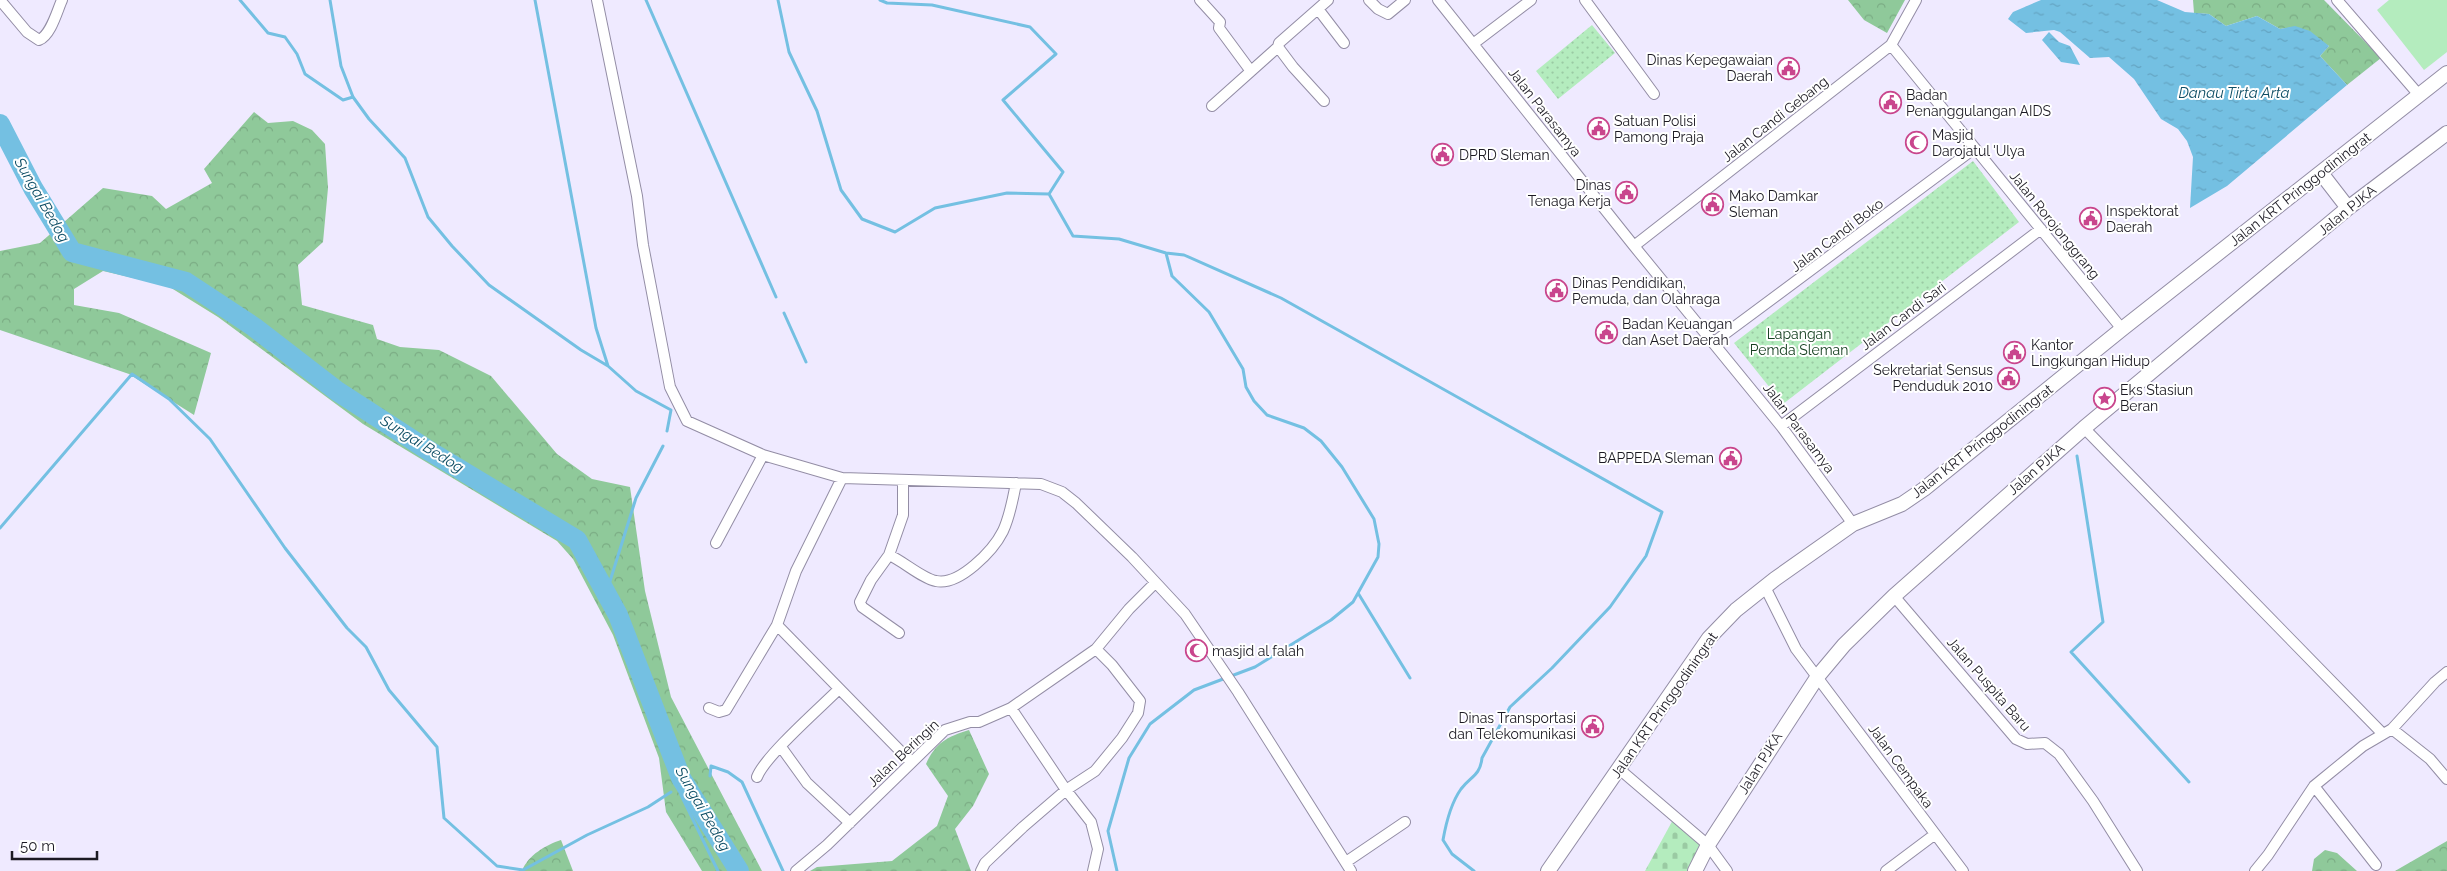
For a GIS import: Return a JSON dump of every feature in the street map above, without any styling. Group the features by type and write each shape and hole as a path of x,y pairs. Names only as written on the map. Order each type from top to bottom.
{"main road":[{"name":"Jalan KRT Pringgodiningrat","path":"1548,871 1709,638 1736,610 1853,524 1902,504 1924,490 2122,329 2447,74"},
{"name":"Jalan PJKA","path":"1695,871 1708,845 1818,676 1844,645 1894,596 2084,428 2348,208 2447,133"},
{"path":"2321,172 2348,208"}],"street":[{"path":"0,0 27,32 39,40 43,38 49,28 62,0"},
{"path":"597,0 637,196 643,245 670,388 686,420 763,455 842,478 1042,484 1062,492 1132,557 1185,614 1238,692 1349,866 1405,822"},
{"path":"1200,0 1220,22 1218,28 1250,70"},
{"path":"1212,106 1328,0"},
{"path":"1369,0 1378,9 1388,14 1405,0"},
{"name":"Jalan Parasamya","path":"1438,0 1634,246 1781,426 1853,524"},
{"path":"1473,44 1531,0"},
{"path":"1585,0 1654,94"},
{"name":"Jalan Candi Gebang","path":"1634,246 1891,45 1916,0"},
{"path":"2337,0 2419,95"},
{"path":"1318,9 1344,43"},
{"name":"Jalan Rorojonggrang","path":"1891,45 2122,329"},
{"path":"1278,47 1293,67 1324,101"},
{"name":"Jalan Candi Boko","path":"1714,342 1975,148"},
{"name":"Jalan Candi Sari","path":"1781,426 2041,229"},
{"path":"2084,428 2388,732 2430,759 2447,779"},
{"path":"716,543 763,455"},
{"path":"709,708 719,712 726,710 777,625 799,564 842,478"},
{"path":"900,632 862,607 860,602 871,580 889,556 902,515 903,480"},
{"path":"889,556 934,581 948,582 958,578 990,548 1002,533 1010,513 1016,483"},
{"name":"Jalan Beringin","path":"796,871 850,823 944,730 970,722 979,722 1011,708 1096,649 1155,583"},
{"name":"Jalan Cempaka","path":"1765,587 1796,649 1818,676 1934,835 1963,871"},
{"name":"Jalan Puspita Baru","path":"1894,596 2016,740 2027,744 2046,743 2060,754 2093,801 2131,869"},
{"path":"777,625 911,762"},
{"path":"981,871 985,864 1023,827 1066,790 1095,771 1122,738 1138,713 1140,701 1112,665 1096,649"},
{"path":"2255,871 2268,855 2314,786 2363,746 2388,732 2435,682 2447,672"},
{"path":"757,777 763,766 781,746 839,689"},
{"path":"1011,708 1066,790 1092,822 1098,849 1093,871"},
{"path":"781,746 807,783 850,823"},
{"path":"1618,768 1708,845 1727,871"},
{"path":"2314,786 2376,865"},
{"path":"1886,871 1934,835"}],"green space":[{"path":"1848,0 1905,0 1887,33 1864,20"},
{"path":"2193,0 2324,0 2381,58 2347,85 2320,56 2329,46 2295,27 2280,29 2257,16 2226,26 2209,14 2194,13"},
{"path":"2389,0 2447,0 2447,52 2424,70 2377,10"},
{"path":"1592,25 1615,53 1558,99 1536,71"},
{"path":"254,112 268,123 293,121 312,130 325,144 328,188 323,242 298,265 302,305 373,325 377,339 400,347 439,350 491,376 557,454 592,479 630,487 645,591 671,697 762,871 702,871 666,812 659,758 613,635 573,559 557,541 363,424 218,317 168,286 103,271 74,289 74,305 119,313 211,353 194,415 129,374 0,330 0,251 40,243 103,188 152,196 166,209 212,183 204,169"},
{"name":"Lapangan Pemda Sleman","path":"1973,161 2019,222 1783,404 1734,343"},
{"path":"969,730 989,774 973,806 955,829 971,871 810,871 817,867 892,861 937,826 948,796 926,764 934,750 943,741"},
{"path":"1675,816 1708,845 1695,871 1645,871"},
{"path":"561,840 573,871 522,871 538,851"},
{"path":"2447,841 2447,871 2395,871"},
{"path":"2325,850 2337,853 2357,871 2312,871 2314,859"}],"water":[{"name":"Danau Tirta Arta","path":"2041,0 2157,0 2185,12 2209,14 2226,26 2257,16 2280,29 2295,26 2310,31 2329,46 2320,56 2347,85 2227,186 2190,208 2193,157 2187,141 2178,129 2161,119 2134,79 2109,57 2090,58 2060,32 2054,30 2026,33 2008,19 2013,12"},
{"path":"2049,32 2059,42 2070,46 2080,65 2061,62 2042,40"}],"waterway":[{"path":"240,0 268,33 285,37 297,54 305,74 343,100 353,97"},
{"path":"330,0 341,66 353,97 369,119 405,158 428,217 489,285 581,350 608,366"},
{"path":"535,0 596,328 608,366 636,391 671,410 667,431"},
{"path":"646,0 776,297"},
{"path":"778,0 789,52 817,111 841,190 862,219 895,232 935,208 1007,193 1049,194 1073,236 1119,239 1166,253 1184,255 1281,298 1662,512 1646,556 1610,607 1552,668 1510,707 1482,758 1479,769 1454,800 1443,840 1452,854 1474,871"},
{"path":"880,0 887,3 932,5 1030,27 1056,54 1003,100 1063,172 1049,194"},
{"name":"Sungai Bedog","path":"0,124 33,188 72,252 186,282 254,327 337,391 431,452 577,540 618,615 681,778 739,871"},
{"path":"1117,871 1108,831 1129,758 1150,724 1194,690 1255,667 1331,620 1353,602 1378,557 1379,544 1374,519 1342,467 1321,441 1304,428 1267,415 1254,401 1246,387 1243,369 1209,312 1172,276 1166,253"},
{"path":"784,313 806,362"},
{"path":"0,528 132,374 169,399 210,439 285,548 347,628 366,647 389,690 437,747 444,818 497,866 523,870 587,835 648,807 671,792"},
{"path":"606,594 636,498 663,446"},
{"path":"2077,456 2103,622 2071,652 2189,782"},
{"path":"1358,593 1410,678"},
{"path":"710,776 711,766 728,772 742,782 783,871"},
{"path":"681,795 718,871"}],"place":[{"name":"Dinas Kepegawaian Daerah","path":"1789,68"},
{"name":"Badan Penanggulangan AIDS","path":"1890,103"},
{"name":"Satuan Polisi Pamong Praja","path":"1598,129"},
{"name":"Masjid Darojatul 'Ulya","path":"1916,143"},
{"name":"DPRD Sleman","path":"1443,155"},
{"name":"Dinas Tenaga Kerja","path":"1627,193"},
{"name":"Mako Damkar Sleman","path":"1713,204"},
{"name":"Inspektorat Daerah","path":"2090,219"},
{"name":"Dinas Pendidikan, Pemuda, dan Olahraga","path":"1556,291"},
{"name":"Badan Keuangan dan Aset Daerah","path":"1606,332"},
{"name":"Kantor Lingkungan Hidup","path":"2015,353"},
{"name":"Sekretariat Sensus Penduduk 2010","path":"2009,378"},
{"name":"Eks Stasiun Beran","path":"2104,398"},
{"name":"BAPPEDA Sleman","path":"1730,458"},
{"name":"masjid al falah","path":"1196,651"},
{"name":"Dinas Transportasi dan Telekomunikasi","path":"1592,726"}]}
